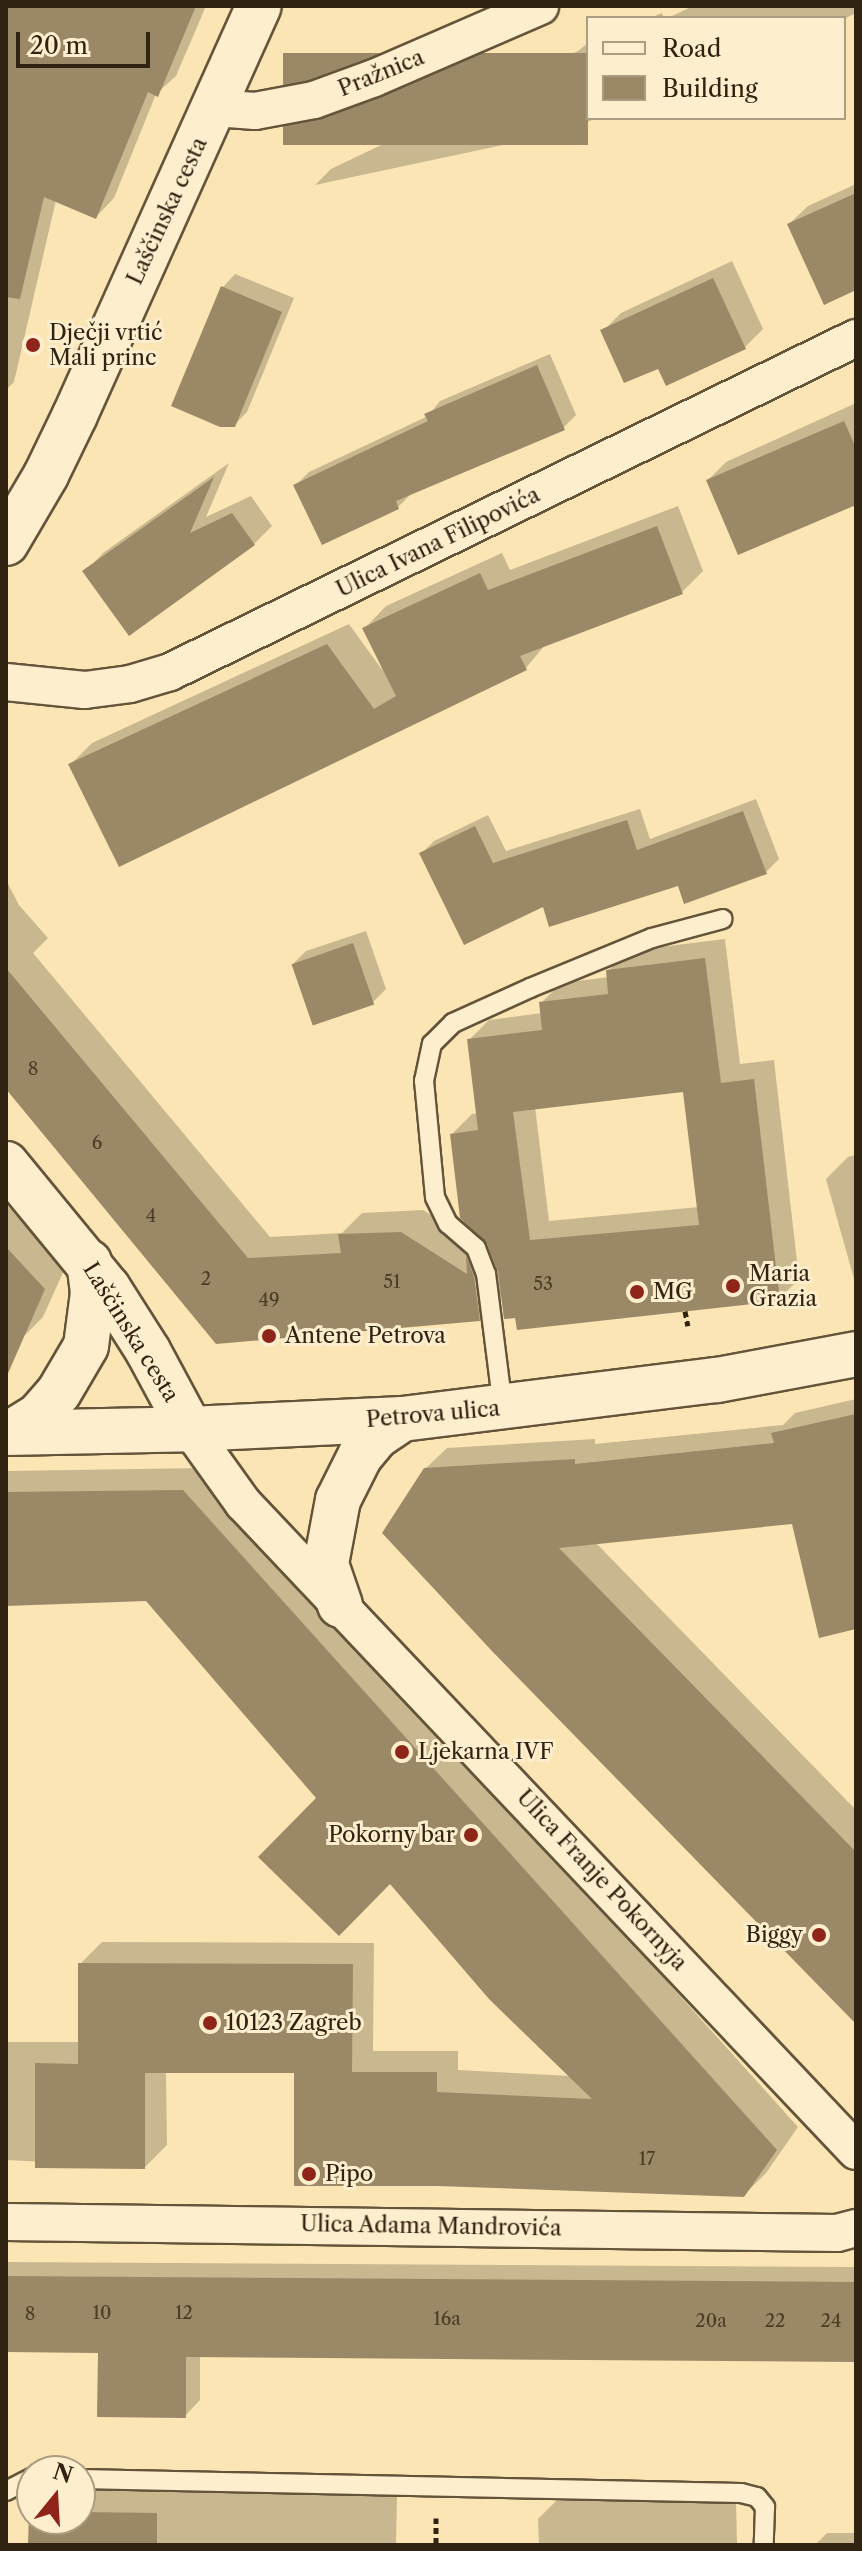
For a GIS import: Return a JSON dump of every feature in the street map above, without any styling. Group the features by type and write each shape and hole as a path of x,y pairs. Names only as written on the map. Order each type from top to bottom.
{"street":[{"name":"Laščinska cesta","path":"6,543 57,451 259,6"},
{"name":"Pražnica","path":"215,108 255,111 314,100 374,78 540,6"},
{"name":"Ulica Ivana Filipovića","path":"6,682 85,690 130,684 170,672 856,338"},
{"name":"Laščinska cesta","path":"6,1164 89,1262 148,1351 190,1429"},
{"path":"9,1432 39,1415 59,1392 86,1346 93,1293 89,1262"},
{"name":"Petrova ulica","path":"9,1432 190,1429 402,1419 717,1380 856,1354"},
{"path":"340,1605 326,1564 338,1500 360,1456 377,1436 402,1419"},
{"name":"Ulica Franje Pokornyja","path":"190,1429 243,1503 856,2151"},
{"name":"Ulica Adama Mandrovića","path":"6,2222 837,2233 856,2228"}],"lane":[{"path":"503,1408 486,1274 476,1248 448,1224 435,1197 424,1081 432,1044 453,1023 530,988 652,938 723,919"},
{"path":"96,2479 741,2493 757,2497 765,2507 764,2545"}],"path":[{"path":"685,1311 688,1326"}],"building":[{"path":"6,6 196,6 158,97 148,92 96,219 44,197 20,299 6,297"},
{"path":"283,53 586,53 588,145 283,145"},
{"path":"856,193 856,290 824,305 787,224"},
{"path":"713,278 746,349 666,386 658,369 624,383 600,330"},
{"path":"221,286 282,312 235,427 220,427 171,406"},
{"path":"537,365 565,430 396,501 399,509 322,545 293,485 428,421 424,414"},
{"path":"844,421 856,448 856,505 738,555 706,480"},
{"path":"214,477 190,533 232,513 255,545 129,636 82,571"},
{"path":"657,526 683,594 520,656 527,670 119,867 68,764 327,644 374,709 396,696 362,628 480,573 488,590"},
{"path":"743,811 767,874 684,904 678,886 549,927 543,907 464,945 419,853 475,826 493,863 627,820 637,850"},
{"path":"353,943 374,1004 313,1026 292,964"},
{"path":"705,958 721,1083 754,1079 780,1301 517,1330 515,1318 504,1319 498,1272 487,1244 460,1218 450,1134 478,1130 467,1039 542,1030 539,1002 608,994 606,970","holes":["683,1092 699,1225 530,1240 513,1112"]},
{"path":"6,968 248,1258 341,1253 338,1234 401,1232 467,1274 466,1255 474,1277 480,1321 216,1344 6,1089"},
{"path":"6,1247 45,1289 6,1378"},
{"path":"856,1414 856,1629 819,1638 792,1524 559,1548 856,1852 856,2024 491,1650 382,1533 424,1468 575,1459 575,1464 774,1443 771,1433"},
{"path":"183,1490 777,2150 744,2197 437,2186 294,2186 294,2073 145,2073 145,2169 35,2168 35,2063 78,2064 78,1963 353,1964 352,2072 437,2072 437,2092 592,2099 489,1999 390,1884 339,1936 258,1857 316,1798 146,1601 6,1606 6,1492"},
{"path":"6,2276 856,2282 856,2362 186,2357 186,2418 97,2417 98,2353 6,2352"},
{"path":"96,2512 157,2513 157,2545 28,2545 28,2535 96,2535"}],"place":[{"name":"Dječji vrtić Mali princ","path":"33,345"},
{"name":"Maria Grazia","path":"733,1286"},
{"name":"MG","path":"637,1292"},
{"name":"Antene Petrova","path":"269,1336"},
{"name":"Ljekarna IVF","path":"402,1752"},
{"name":"Pokorny bar","path":"471,1835"},
{"name":"Biggy","path":"819,1935"},
{"name":"10123 Zagreb","path":"210,2023"},
{"name":"Pipo","path":"309,2174"}]}
